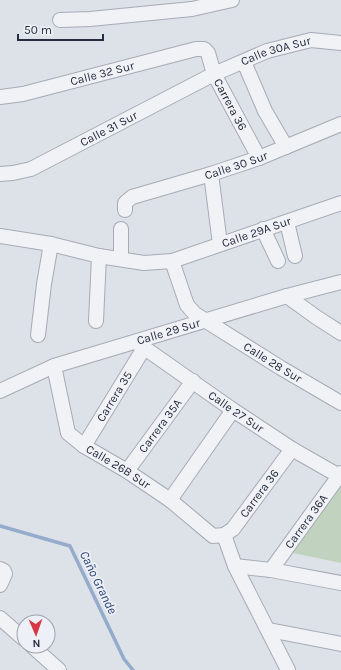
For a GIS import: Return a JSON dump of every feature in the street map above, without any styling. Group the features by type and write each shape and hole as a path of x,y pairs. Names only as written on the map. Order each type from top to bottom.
{"street":[{"path":"60,20 90,19 192,9 232,0"},
{"name":"Calle 30A Sur","path":"214,74 267,51 311,40 341,43"},
{"name":"Calle 32 Sur","path":"0,97 23,94 196,49 204,49"},
{"name":"Carrera 36","path":"204,49 208,53 214,74 259,158"},
{"path":"244,62 266,111 286,147"},
{"name":"Calle 31 Sur","path":"0,174 31,169 214,74"},
{"name":"Calle 30 Sur","path":"127,205 132,197 212,174 259,158 341,124"},
{"path":"212,174 220,244"},
{"name":"Calle 29A Sur","path":"172,261 341,203"},
{"path":"287,222 295,256"},
{"path":"121,229 121,259"},
{"path":"263,229 278,261"},
{"path":"0,236 51,244 99,256 144,263 172,261 187,305 195,314 205,321"},
{"path":"270,244 291,240"},
{"path":"38,335 44,284 51,244"},
{"path":"96,321 99,256"},
{"name":"Calle 29 Sur","path":"0,391 54,366 140,345 205,321 341,282"},
{"path":"288,296 341,333"},
{"name":"Calle 28 Sur","path":"205,321 280,368 341,403"},
{"name":"Calle 27 Sur","path":"140,345 292,449 340,475"},
{"name":"Carrera 35","path":"84,446 140,345"},
{"name":"Calle 26B Sur","path":"54,366 68,432 84,446 127,471 170,500 214,536 224,535"},
{"name":"Carrera 35A","path":"127,471 193,381"},
{"path":"170,500 233,410"},
{"name":"Carrera 36","path":"224,535 233,529 292,449"},
{"name":"Carrera 36A","path":"271,570 340,475"},
{"path":"224,535 235,566 269,630 288,670"},
{"path":"235,566 271,570 341,583"},
{"path":"0,570 5,574 0,585"},
{"path":"0,618 16,632"},
{"path":"269,630 341,644"},
{"path":"41,654 59,670"}],"green space":[{"path":"341,484 341,563 293,553"}],"waterway":[{"name":"Caño Grande","path":"0,526 70,546 124,659 133,670"}]}
